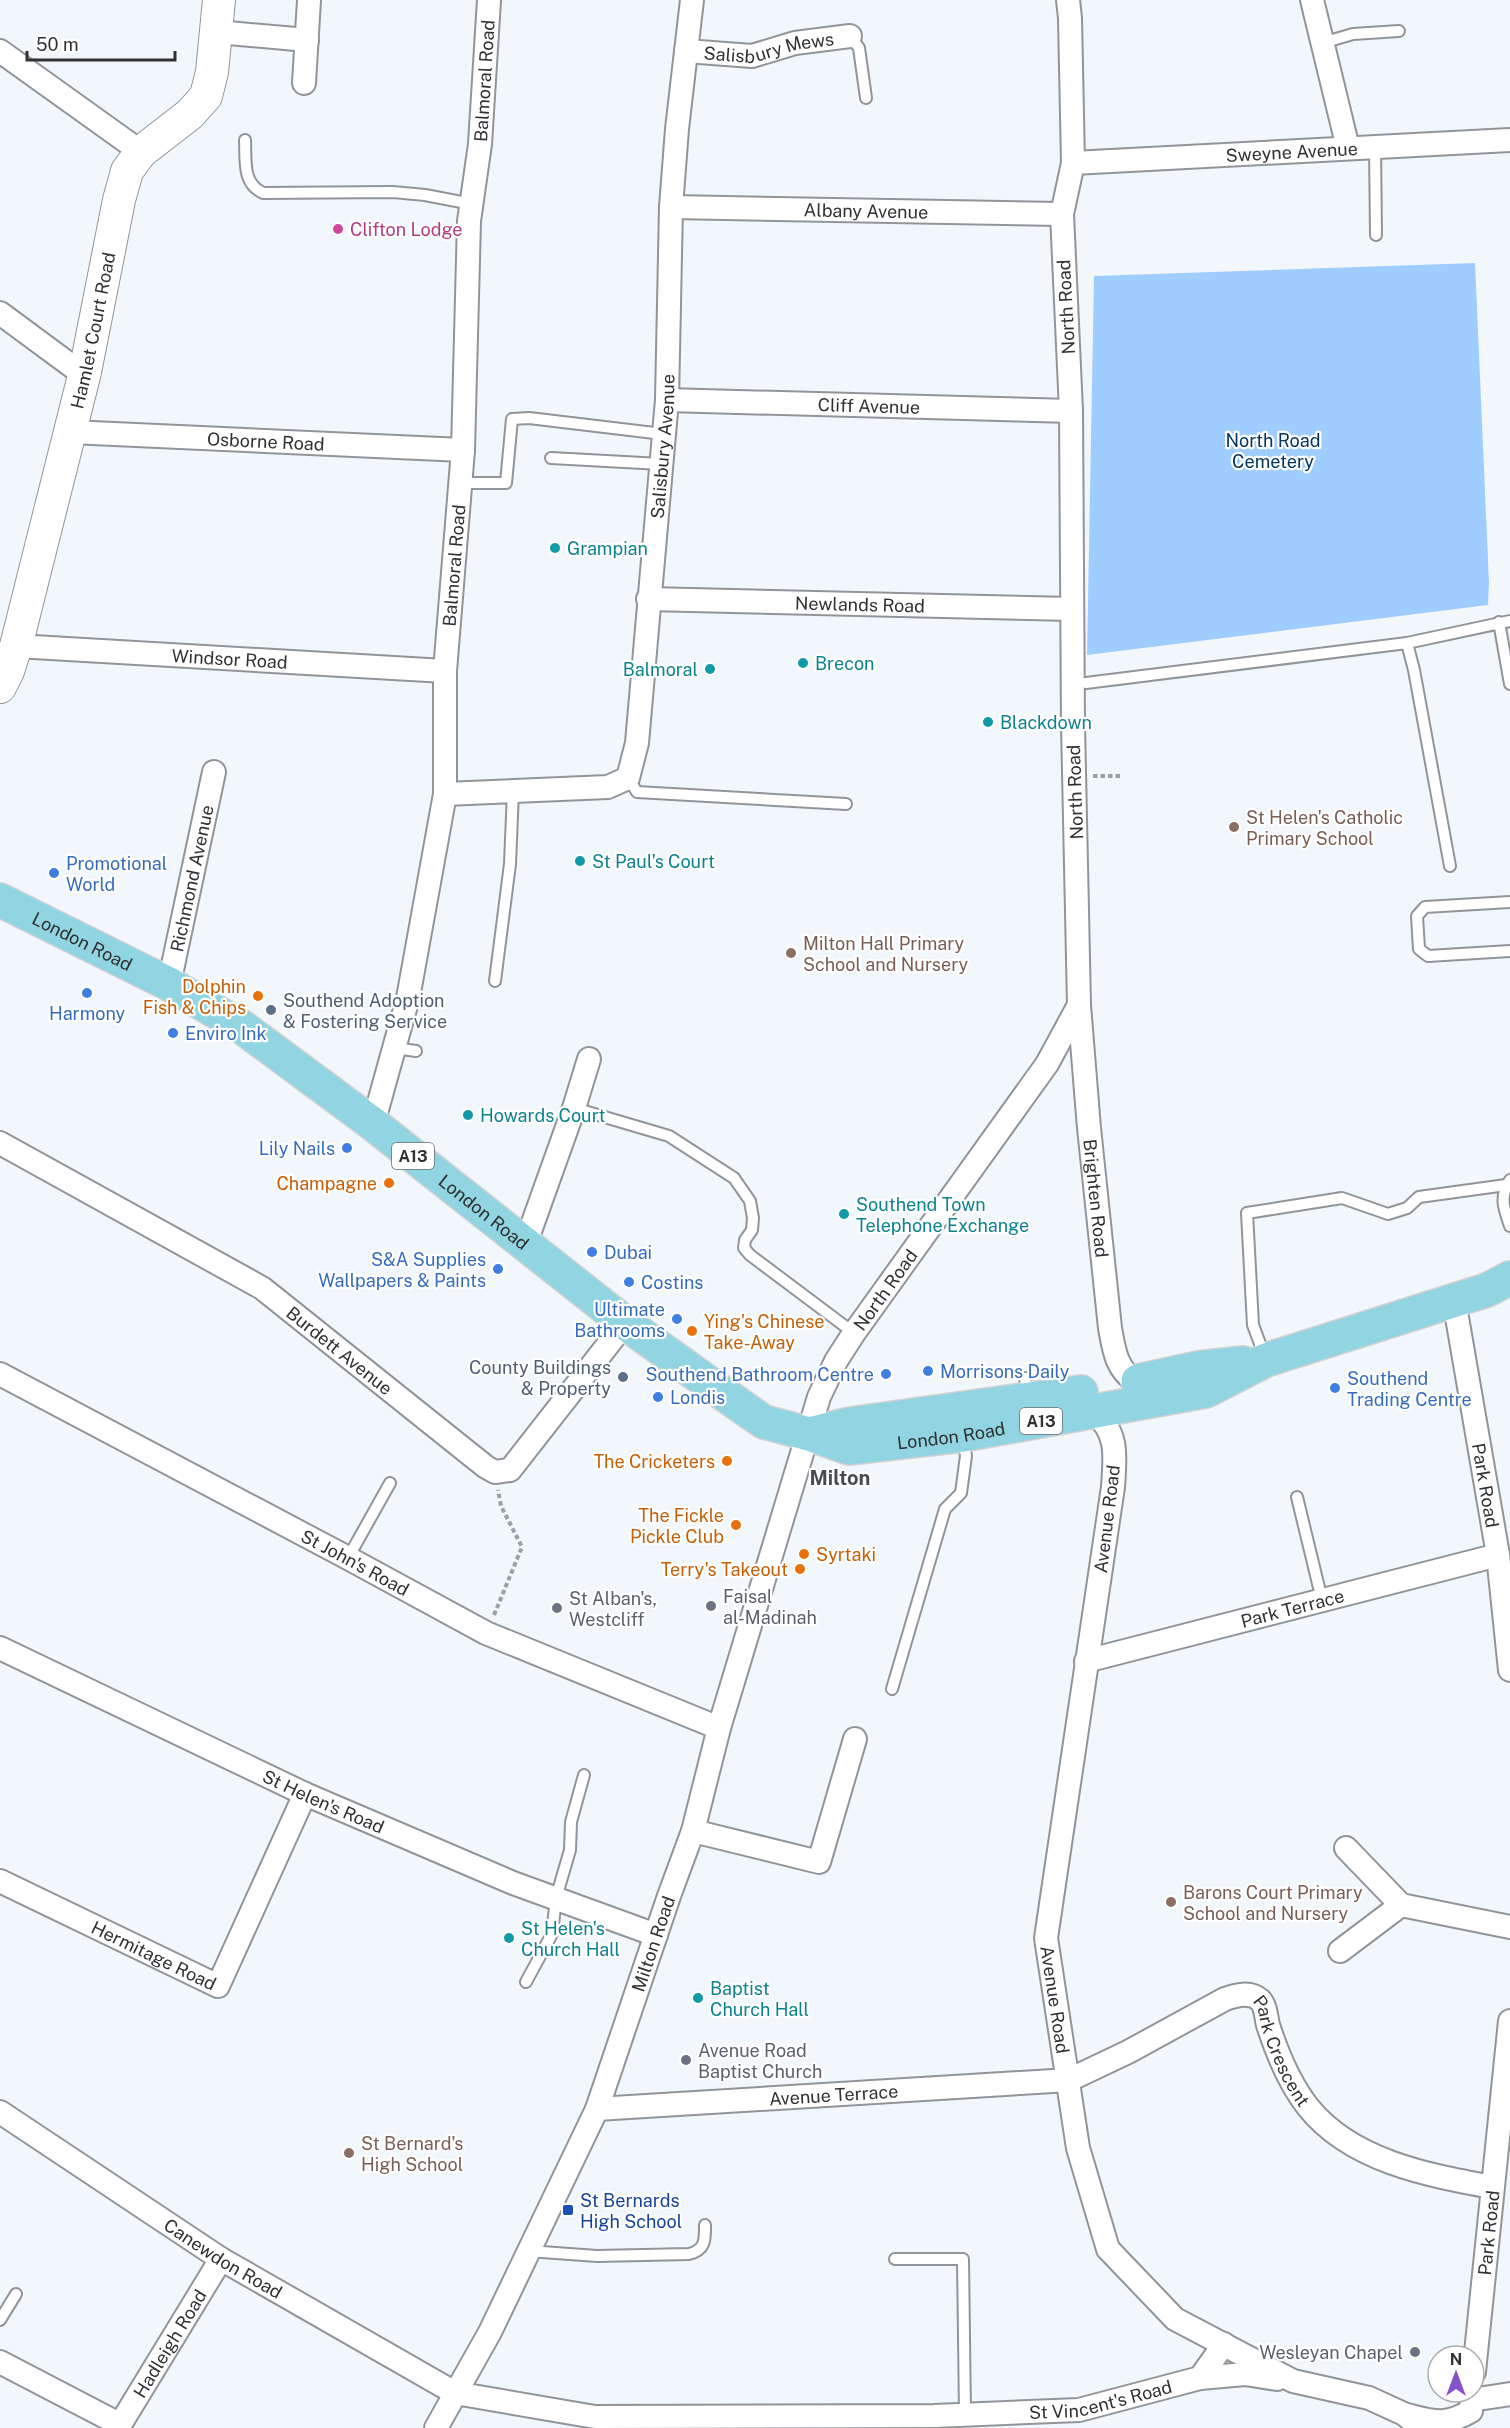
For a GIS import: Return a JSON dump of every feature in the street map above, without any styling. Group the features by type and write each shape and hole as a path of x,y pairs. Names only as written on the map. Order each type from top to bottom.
{"main road":[{"name":"London Road","path":"0,900 169,984 242,1027 373,1124 625,1323 764,1422 849,1448 961,1422 1093,1412 1206,1391 1266,1360 1502,1286"},
{"name":"London Road","path":"961,1422 1026,1389 1136,1382 1198,1368 1266,1360"}],"street":[{"name":"Hamlet Court Road","path":"0,687 9,671 85,372 119,200 127,171 141,152 190,114 206,96 212,72 219,0"},
{"path":"304,82 309,0"},
{"name":"Balmoral Road","path":"373,1124 405,1049 408,998 445,794 445,671 463,450 469,233 480,144 489,0"},
{"name":"Salisbury Avenue","path":"628,778 637,744 667,400 671,207 692,0"},
{"name":"North Road","path":"809,1434 819,1397 836,1361 1047,1064 1079,1005 1074,776 1071,411 1062,214 1073,163 1068,0"},
{"path":"1312,0 1347,148"},
{"path":"217,32 307,40"},
{"name":"Salisbury Mews","path":"686,51 752,56 795,43 850,36"},
{"path":"0,51 141,152"},
{"name":"Sweyne Avenue","path":"1073,163 1510,140"},
{"name":"Albany Avenue","path":"671,207 1062,214"},
{"path":"0,313 73,367 85,372"},
{"name":"Cliff Avenue","path":"667,400 1071,411"},
{"name":"Osborne Road","path":"70,432 463,450"},
{"name":"Newlands Road","path":"648,599 1072,609"},
{"name":"Windsor Road","path":"16,645 445,671"},
{"name":"Richmond Avenue","path":"169,984 214,772"},
{"path":"445,794 608,787 628,778"},
{"name":"Brighten Road","path":"1079,1005 1110,1328 1115,1356 1120,1367 1136,1382"},
{"path":"525,1245 589,1059"},
{"name":"Burdett Avenue","path":"0,1143 262,1288 495,1472"},
{"name":"Park Road","path":"1454,1300 1498,1555 1510,1670"},
{"path":"495,1472 510,1470 625,1323"},
{"name":"St John's Road","path":"0,1374 486,1633 719,1728"},
{"name":"Avenue Road","path":"1093,1412 1102,1420 1114,1442 1113,1487 1046,1938 1078,2148 1108,2249 1175,2319 1293,2381 1369,2398 1404,2414 1437,2423 1449,2422 1471,2408 1510,2394"},
{"name":"Milton Road","path":"436,2428 490,2332 597,2109 693,1831 719,1728 809,1434"},
{"name":"Park Terrace","path":"1086,1661 1498,1555"},
{"name":"St Helen's Road","path":"0,1648 305,1794 513,1883 656,1935"},
{"path":"693,1831 819,1862 855,1738"},
{"name":"Hermitage Road","path":"0,1881 218,1986 305,1794"},
{"path":"1346,1848 1401,1905 1510,1927"},
{"path":"1340,1951 1401,1905"},
{"name":"Park Crescent","path":"1069,2080 1128,2052 1225,1999 1237,1994 1250,1995 1260,2000 1265,2009 1269,2026 1295,2090 1324,2126 1368,2154 1452,2180 1492,2187"},
{"name":"Park Road","path":"1477,2344 1510,2021"},
{"name":"Avenue Terrace","path":"597,2109 1069,2080"},
{"name":"Canewdon Road","path":"0,2112 221,2259 455,2393"},
{"name":"Hadleigh Road","path":"119,2426 221,2259"},
{"path":"1200,2378 1224,2344"},
{"path":"0,2362 119,2426"},
{"name":"St Vincent's Road","path":"455,2393 595,2417 965,2414 1079,2410 1200,2378 1245,2374 1293,2381"},
{"name":"Avenue Road","path":"1404,2414 1422,2428"}],"lane":[{"path":"1322,43 1353,34 1399,31"},
{"path":"850,36 859,48 866,98"},
{"path":"245,140 247,178 253,188 263,193 393,192 425,195 472,204"},
{"path":"1375,146 1376,235"},
{"path":"460,483 506,483 512,419 529,418 663,434"},
{"path":"551,458 661,464"},
{"path":"1086,683 1407,643 1504,622 1510,684"},
{"path":"1407,643 1450,866"},
{"path":"628,778 637,792 846,804"},
{"path":"495,981 510,864 513,791"},
{"path":"1510,902 1425,907 1417,916 1419,949 1428,956 1510,951"},
{"path":"574,1108 669,1136 734,1178 750,1201 753,1224 744,1248 750,1256 854,1334"},
{"path":"1266,1360 1253,1325 1247,1213 1342,1198 1388,1214 1407,1208 1419,1197 1508,1183 1502,1206 1510,1226"},
{"path":"892,1689 945,1509 961,1493 966,1456 961,1422"},
{"path":"348,1558 390,1483"},
{"path":"1297,1497 1322,1600"},
{"path":"526,1982 552,1934 556,1898 568,1863 571,1822 584,1775"},
{"path":"528,2251 597,2256 698,2252 704,2243 705,2225"},
{"path":"895,2259 963,2259 965,2414"},
{"path":"0,2320 16,2294"}],"path":[{"path":"1074,776 1122,776"},
{"path":"486,1633 522,1547 501,1506 495,1472"}],"green space":[{"name":"North Road Cemetery","path":"1475,263 1489,583 1488,605 1087,655 1094,276"}],"place":[{"name":"Clifton Lodge","path":"338,229"},
{"name":"Grampian","path":"555,548"},
{"name":"Brecon","path":"803,663"},
{"name":"Balmoral","path":"710,669"},
{"name":"Blackdown","path":"988,722"},
{"name":"St Helen's Catholic Primary School","path":"1234,827"},
{"name":"St Paul's Court","path":"580,861"},
{"name":"Promotional World","path":"54,873"},
{"name":"Milton Hall Primary School and Nursery","path":"791,953"},
{"name":"Harmony","path":"87,993"},
{"name":"Dolphin Fish & Chips","path":"258,996"},
{"name":"Southend Adoption & Fostering Service","path":"271,1010"},
{"name":"Enviro Ink","path":"173,1033"},
{"name":"Howards Court","path":"468,1115"},
{"name":"Lily Nails","path":"347,1148"},
{"name":"Champagne","path":"389,1183"},
{"name":"Southend Town Telephone Exchange","path":"844,1214"},
{"name":"Dubai","path":"592,1252"},
{"name":"S&A Supplies Wallpapers & Paints","path":"498,1269"},
{"name":"Costins","path":"629,1282"},
{"name":"Ultimate Bathrooms","path":"677,1319"},
{"name":"Ying's Chinese Take-Away","path":"692,1331"},
{"name":"Morrisons Daily","path":"928,1371"},
{"name":"Southend Bathroom Centre","path":"886,1374"},
{"name":"County Buildings & Property","path":"623,1377"},
{"name":"Southend Trading Centre","path":"1335,1388"},
{"name":"Londis","path":"658,1397"},
{"name":"The Cricketers","path":"727,1461"},
{"name":"The Fickle Pickle Club","path":"736,1525"},
{"name":"Syrtaki","path":"804,1554"},
{"name":"Terry's Takeout","path":"800,1569"},
{"name":"Faisal al-Madinah","path":"711,1606"},
{"name":"St Alban's, Westcliff","path":"557,1608"},
{"name":"Barons Court Primary School and Nursery","path":"1171,1902"},
{"name":"St Helen's Church Hall","path":"509,1938"},
{"name":"Baptist Church Hall","path":"698,1998"},
{"name":"Avenue Road Baptist Church","path":"686,2060"},
{"name":"St Bernard's High School","path":"349,2153"},
{"name":"St Bernards High School","path":"568,2210"},
{"name":"Wesleyan Chapel","path":"1415,2352"}],"district":[{"name":"Milton","path":"840,1478"}]}
